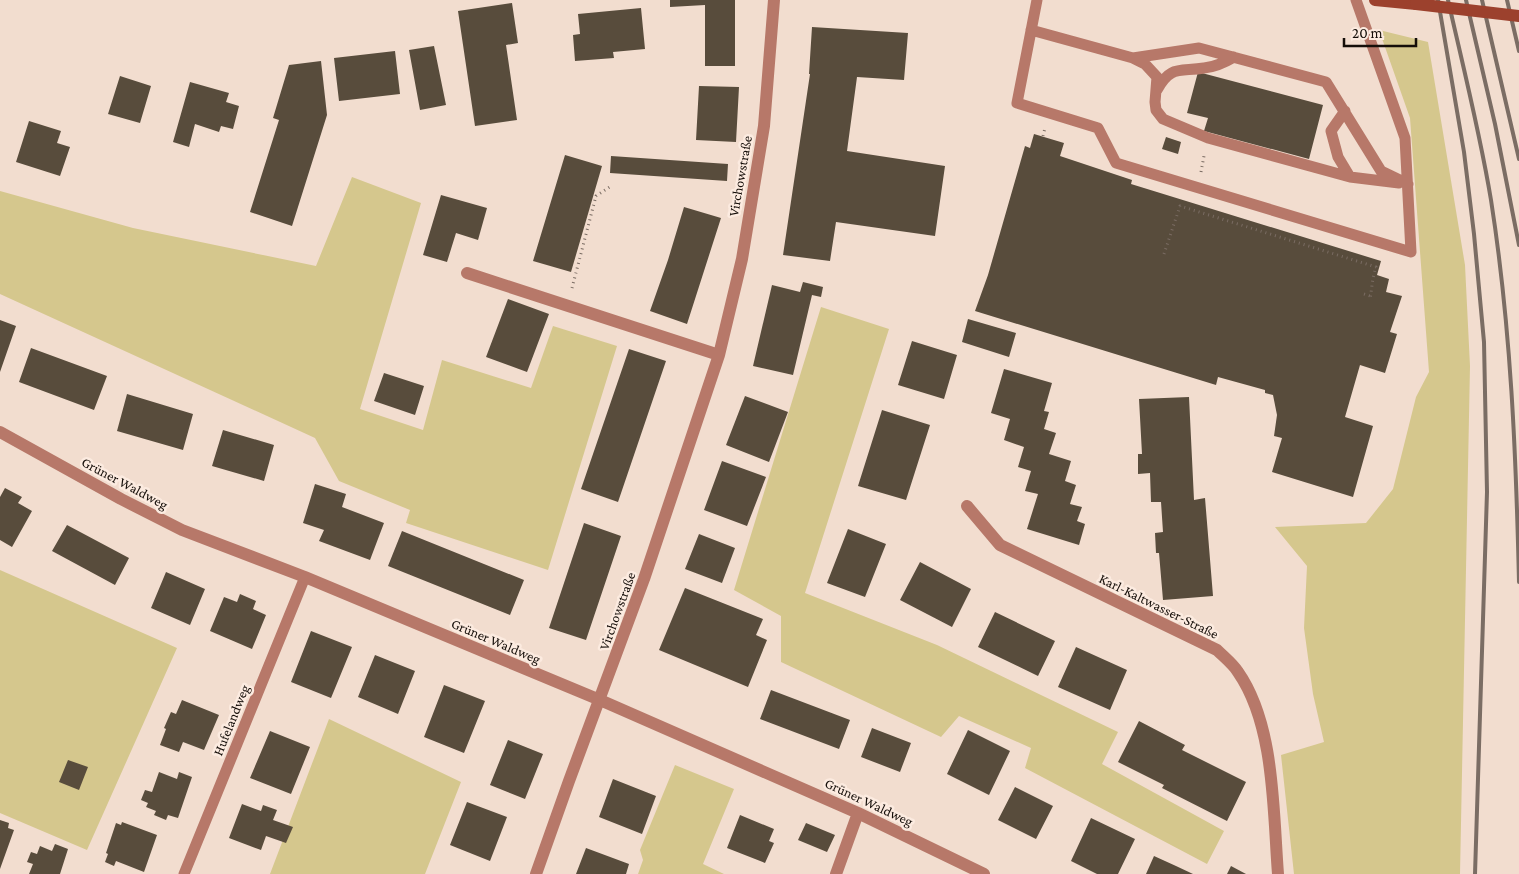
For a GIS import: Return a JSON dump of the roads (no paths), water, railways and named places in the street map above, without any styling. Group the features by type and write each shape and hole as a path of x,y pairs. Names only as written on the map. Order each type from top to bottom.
{"main road":[{"path":"1375,0 1519,16"}],"street":[{"name":"Virchowstraße","path":"536,874 644,580 719,355 742,259 764,126 774,0"},
{"path":"467,273 719,355"},
{"name":"Grüner Waldweg","path":"0,432 120,499 182,530 305,577 600,700 858,812 984,874"},
{"name":"Karl-Kaltwasser-Straße","path":"967,506 1000,545 1217,650 1238,671 1252,696 1268,758 1278,874"},
{"path":"836,874 858,812"}],"lane":[{"path":"1037,0 1017,103 1098,128 1116,163 1411,252 1405,138 1356,0"},
{"path":"1031,30 1133,58 1145,64 1157,77 1156,110 1163,119 1174,125 1208,138 1350,177 1408,184"},
{"path":"1133,58 1199,48 1326,82 1381,171 1408,184"},
{"path":"1157,91 1163,79 1176,70 1221,64 1234,57"},
{"path":"1345,111 1331,131 1338,157 1350,177"},
{"name":"Hufelandweg","path":"184,874 305,577"}],"railway":[{"path":"1438,0 1464,152 1484,342 1487,492 1475,874"},
{"path":"1448,0 1482,150 1498,248 1508,343 1519,582"},
{"path":"1466,0 1495,124 1519,245"},
{"path":"1482,0 1519,159"},
{"path":"1507,0 1519,51"}]}
